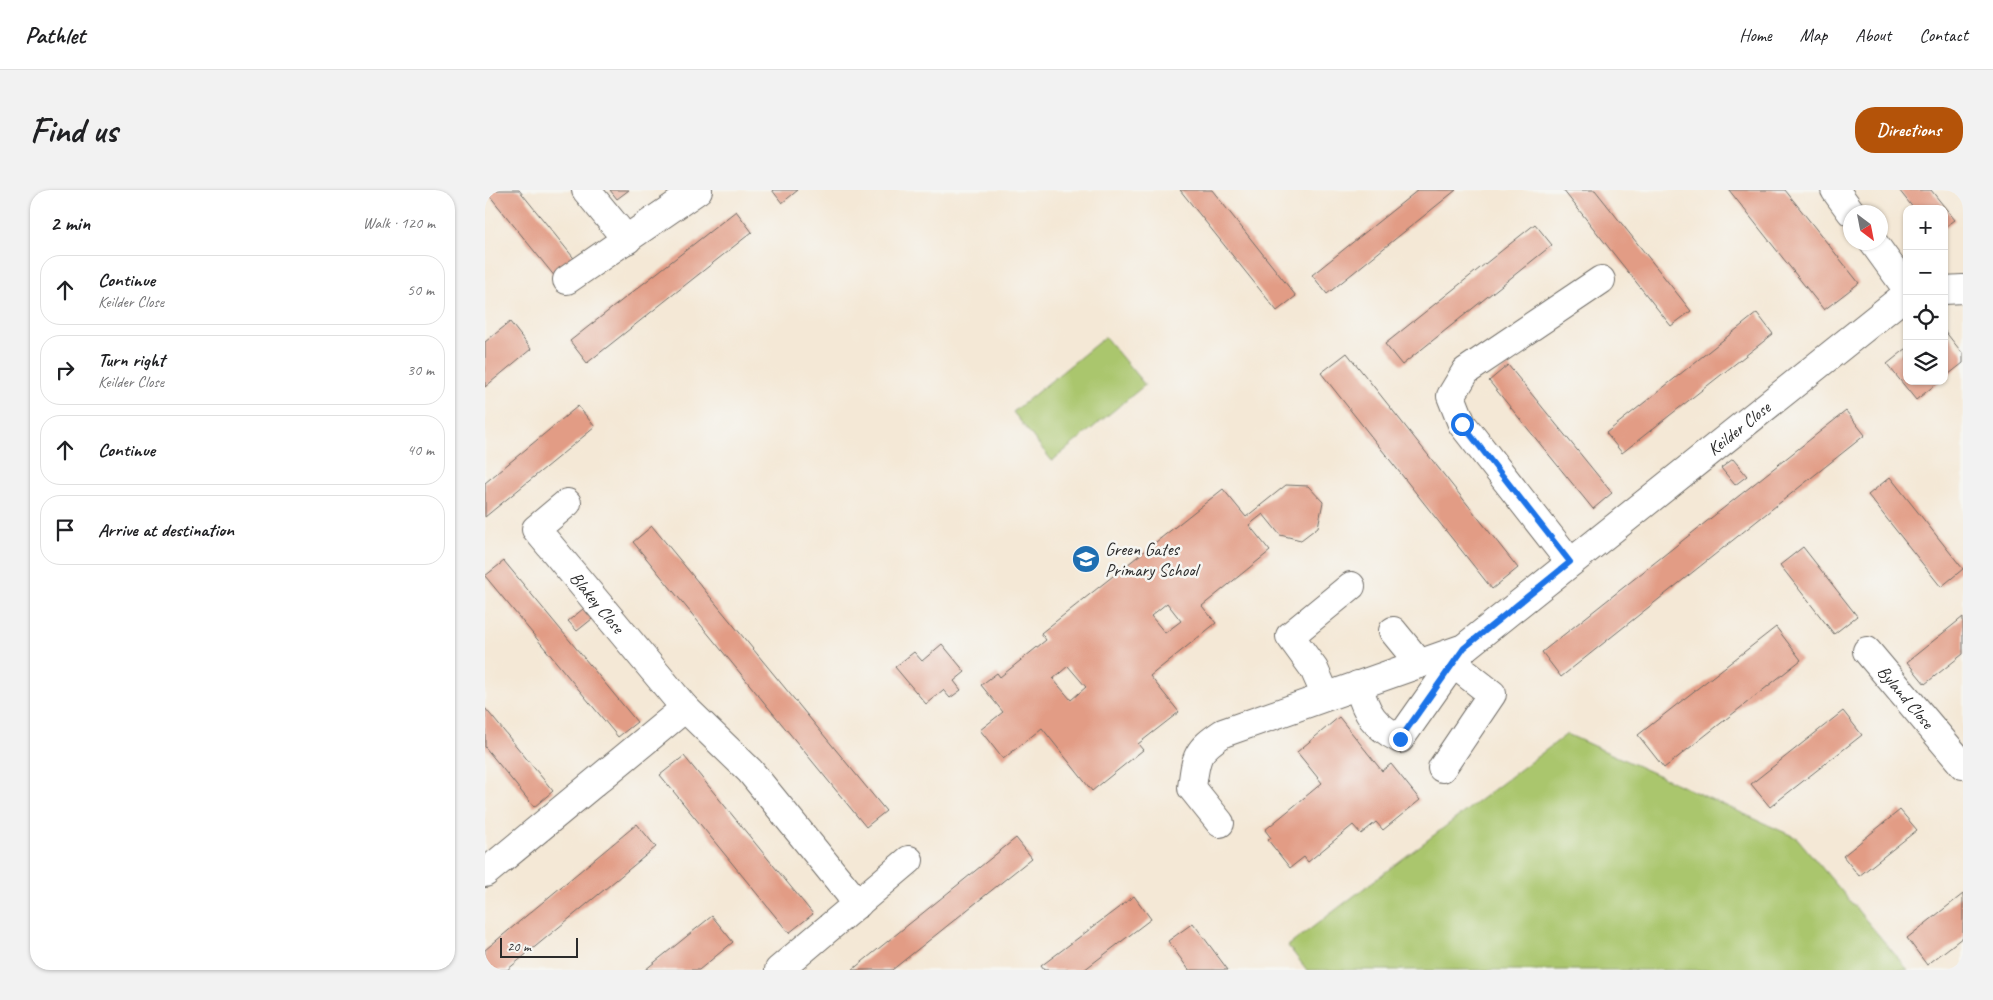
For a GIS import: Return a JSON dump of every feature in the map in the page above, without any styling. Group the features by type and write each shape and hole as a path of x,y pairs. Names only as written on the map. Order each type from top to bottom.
{"street":[{"path":"586,190 627,240"},
{"path":"567,280 698,190"},
{"path":"1835,190 1846,205"},
{"path":"1879,250 1903,284"},
{"path":"1570,562 1462,424 1451,396 1466,371 1601,280"},
{"path":"1948,290 1963,290"},
{"name":"Keilder Close","path":"1460,654 1570,562 1906,295"},
{"name":"Blakey Close","path":"567,503 535,529 685,708 750,771 859,904"},
{"path":"1326,696 1315,669 1289,636 1351,586"},
{"path":"1393,631 1420,664"},
{"name":"Byland Close","path":"1867,652 1963,765"},
{"path":"1358,685 1364,705 1379,728 1400,739 1460,654"},
{"path":"1220,823 1192,788 1194,770 1201,748 1223,733 1420,664 1460,654"},
{"path":"1442,768 1492,694 1465,672 1460,654"},
{"path":"485,873 685,708"},
{"path":"779,970 909,860"}],"green space":[{"path":"1105,337 1145,385 1052,461 1013,412"},
{"path":"1567,734 1797,838 1908,970 1307,970 1288,946"}],"building":[{"path":"485,190 519,190 581,267 560,283"},
{"path":"610,190 629,190 617,199"},
{"path":"772,190 798,190 782,203"},
{"path":"1180,190 1212,190 1296,296 1277,311"},
{"path":"1418,190 1456,190 1327,294 1312,275"},
{"path":"1563,190 1595,190 1691,311 1671,326"},
{"path":"1729,190 1785,190 1859,283 1824,310"},
{"path":"1899,190 1931,190 1943,205 1911,205"},
{"path":"736,211 752,232 587,363 570,341"},
{"path":"1948,211 1955,220 1948,225"},
{"path":"1535,224 1552,245 1402,365 1385,344"},
{"path":"1757,313 1773,334 1622,453 1606,433"},
{"path":"510,322 531,349 485,387 485,342"},
{"path":"1948,335 1963,354 1963,363 1948,375"},
{"path":"1903,351 1903,384 1887,364"},
{"path":"1347,353 1518,568 1492,589 1321,373"},
{"path":"1508,365 1612,493 1593,509 1489,381"},
{"path":"1904,385 1935,385 1916,400"},
{"path":"578,406 595,427 485,517 485,483"},
{"path":"1846,411 1865,435 1561,677 1542,652"},
{"path":"1733,459 1747,476 1735,485 1721,468"},
{"path":"1890,477 1963,569 1941,587 1868,495"},
{"path":"1286,485 1308,486 1323,502 1318,527 1301,540 1280,535 1263,514 1249,525 1270,551 1202,606 1216,623 1150,676 1179,712 1138,744 1143,750 1092,791 1042,728 1003,759 980,730 1003,712 981,685 997,673 1000,677 1046,640 1041,633 1223,489 1246,517","holes":["1167,603 1181,621 1165,633 1151,616","1068,666 1086,687 1071,700 1053,679"]},
{"path":"652,526 886,811 866,827 633,542"},
{"path":"1803,547 1857,616 1834,634 1780,565"},
{"path":"504,561 637,722 618,737 485,576"},
{"path":"588,605 597,615 577,631 568,621"},
{"path":"1963,617 1963,654 1925,684 1907,662"},
{"path":"1776,627 1801,660 1664,768 1638,735"},
{"path":"942,644 965,672 954,681 961,690 950,698 943,690 926,704 895,667 914,652 922,661"},
{"path":"485,708 553,791 534,807 485,747"},
{"path":"1843,711 1862,735 1770,807 1751,784"},
{"path":"1339,717 1382,771 1391,764 1420,800 1383,830 1376,822 1361,834 1353,825 1308,862 1304,857 1290,868 1268,840 1271,838 1265,830 1322,783 1297,752"},
{"path":"684,756 813,914 789,933 660,775"},
{"path":"1900,810 1917,830 1859,876 1843,856"},
{"path":"637,824 656,847 507,970 485,970 485,950"},
{"path":"1016,838 1032,858 892,970 852,970"},
{"path":"1963,894 1963,937 1927,965 1907,938"},
{"path":"1134,896 1151,919 1084,970 1044,970 1041,966"},
{"path":"712,916 733,942 699,970 645,970"},
{"path":"1193,923 1228,970 1189,970 1168,941"}],"place":[{"name":"Green Gates Primary School","path":"1086,559"}],"route":[{"path":"1400,739 1464,648 1496,624 1570,562 1462,424"}]}
